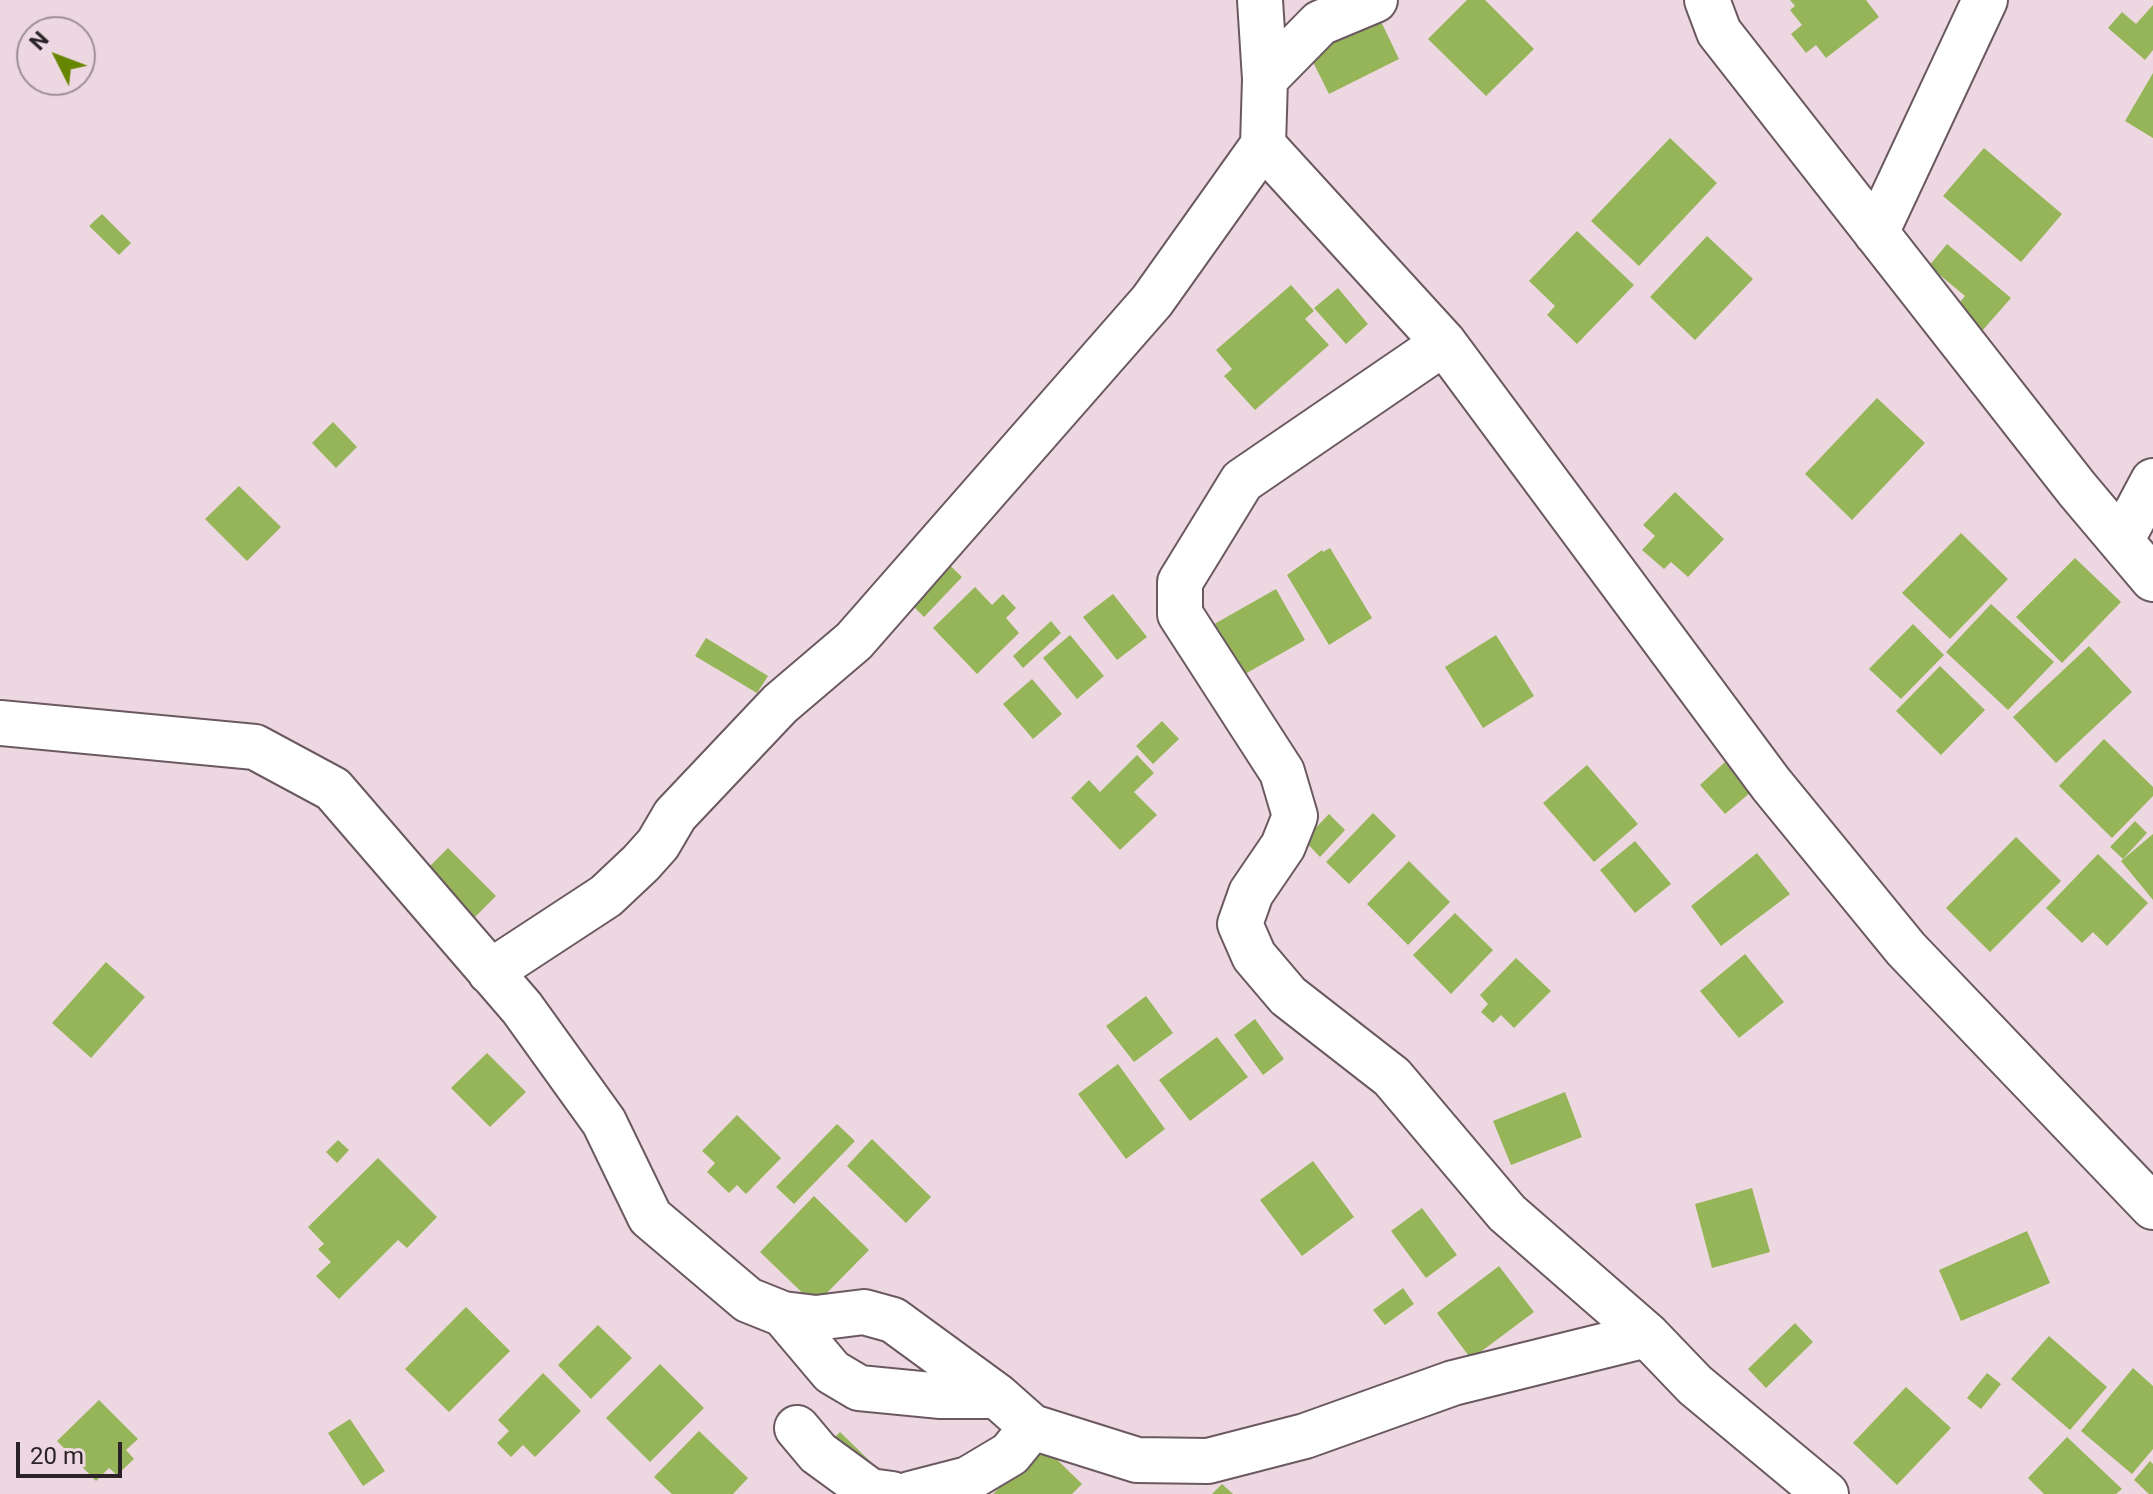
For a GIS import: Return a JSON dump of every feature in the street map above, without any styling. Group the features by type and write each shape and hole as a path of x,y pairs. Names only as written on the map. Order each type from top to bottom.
{"street":[{"path":"490,972 606,896 641,863 658,844 675,815 780,704 854,641 1152,301 1263,145 1265,79 1260,0"},
{"path":"1271,0 1320,23"},
{"path":"1265,79 1320,23 1375,0"},
{"path":"1707,0 1719,32 2077,489 2153,579"},
{"path":"1876,233 1985,0"},
{"path":"1263,145 1444,343 1781,796 1906,949 2153,1207"},
{"path":"1444,343 1242,481 1180,582 1180,614 1282,772 1295,816 1283,846 1251,893 1240,924 1254,956 1288,996 1392,1077 1507,1213 1647,1335 1695,1385 1826,1494"},
{"path":"2121,541 2153,481"},
{"path":"0,723 154,735 255,747 333,789 522,1008 604,1122 650,1217 748,1300 783,1314 816,1318 864,1312 893,1320 997,1396 1032,1427 1137,1460 1208,1461 1305,1436 1453,1383 1647,1335"},
{"path":"783,1314 832,1372 859,1388 941,1396 997,1396"},
{"path":"910,1494 968,1479 1010,1454 1032,1427"},
{"path":"797,1428 818,1453 870,1491 892,1494"}],"building":[{"path":"1467,0 1485,0 1534,49 1486,96 1428,39"},
{"path":"1790,0 1866,0 1879,17 1826,58 1816,45 1806,53 1791,34 1802,25 1790,10 1795,6"},
{"path":"2153,5 2153,50 2145,60 2108,28 2122,12 2136,24"},
{"path":"1374,7 1399,59 1329,94 1303,42"},
{"path":"2153,73 2153,138 2125,121"},
{"path":"1670,138 1717,183 1639,266 1591,221"},
{"path":"1984,148 2062,214 2021,262 1943,196"},
{"path":"102,214 131,243 119,255 89,226"},
{"path":"1577,231 1634,285 1577,344 1547,315 1555,306 1529,281"},
{"path":"1707,236 1753,279 1695,340 1650,297"},
{"path":"1947,244 2011,298 1982,331 1955,308 1965,296 1929,266"},
{"path":"1291,285 1314,311 1305,319 1329,345 1255,410 1224,376 1232,369 1216,350"},
{"path":"1338,288 1368,324 1346,344 1314,308"},
{"path":"1877,398 1925,443 1852,520 1805,474"},
{"path":"333,422 357,447 336,468 312,443"},
{"path":"239,486 281,527 247,561 205,519"},
{"path":"1675,492 1724,539 1688,577 1671,562 1664,569 1642,550 1655,536 1643,525"},
{"path":"1961,533 2008,579 1950,639 1902,593"},
{"path":"1330,548 1372,618 1329,645 1287,575 1322,550"},
{"path":"940,556 962,577 924,617 902,595"},
{"path":"2075,558 2121,602 2062,663 2016,617"},
{"path":"975,587 992,605 1003,594 1016,608 1006,618 1019,633 977,674 933,628"},
{"path":"1276,589 1305,640 1238,678 1209,627"},
{"path":"1113,594 1147,637 1117,660 1083,617"},
{"path":"1991,604 2054,662 2008,710 1946,652"},
{"path":"1051,621 1061,633 1023,668 1013,656"},
{"path":"1913,624 1944,655 1901,699 1869,669"},
{"path":"1070,635 1104,676 1077,699 1043,658"},
{"path":"1496,635 1534,696 1483,728 1445,667"},
{"path":"706,638 768,676 757,693 695,656"},
{"path":"2089,646 2132,692 2056,763 2013,717"},
{"path":"1940,666 1985,710 1941,755 1896,711"},
{"path":"1032,679 1062,714 1033,739 1003,704"},
{"path":"1162,721 1179,739 1153,764 1136,746"},
{"path":"2104,739 2153,787 2153,796 2112,838 2059,786"},
{"path":"1137,755 1154,773 1134,792 1157,815 1120,850 1071,798 1089,780 1100,792"},
{"path":"1725,762 1751,792 1725,814 1700,785"},
{"path":"1587,765 1638,824 1594,862 1543,803"},
{"path":"1373,813 1396,836 1349,884 1326,862"},
{"path":"1329,814 1345,830 1320,857 1304,840"},
{"path":"2135,821 2147,833 2123,859 2110,847"},
{"path":"2153,834 2153,900 2121,861"},
{"path":"2016,837 2061,881 1990,952 1946,908"},
{"path":"1635,841 1671,884 1635,913 1600,870"},
{"path":"448,848 496,896 471,921 423,873"},
{"path":"1757,853 1790,894 1721,946 1691,906"},
{"path":"2098,854 2148,903 2107,946 2093,932 2082,943 2046,908"},
{"path":"1409,861 1450,902 1408,945 1367,904"},
{"path":"1455,913 1493,950 1451,994 1413,955"},
{"path":"1745,954 1784,1002 1739,1038 1700,991"},
{"path":"1516,958 1551,991 1514,1028 1501,1015 1493,1023 1481,1012 1488,1004 1480,995"},
{"path":"106,962 145,997 91,1058 52,1023"},
{"path":"1146,996 1173,1033 1134,1062 1106,1026"},
{"path":"1255,1019 1284,1059 1263,1075 1234,1035"},
{"path":"1217,1037 1248,1077 1190,1121 1159,1080"},
{"path":"487,1053 526,1092 490,1127 451,1088"},
{"path":"1118,1064 1165,1129 1126,1159 1078,1094"},
{"path":"1565,1092 1582,1137 1511,1165 1493,1121"},
{"path":"737,1115 781,1158 746,1194 737,1185 729,1193 707,1172 715,1163 702,1151"},
{"path":"837,1124 855,1141 794,1204 776,1187"},
{"path":"872,1139 931,1197 906,1223 847,1166"},
{"path":"338,1140 349,1150 337,1163 326,1152"},
{"path":"378,1158 437,1217 407,1248 398,1240 339,1299 316,1276 331,1262 318,1249 324,1244 308,1227"},
{"path":"1313,1161 1354,1217 1302,1256 1260,1200"},
{"path":"1752,1188 1770,1252 1712,1268 1695,1204"},
{"path":"814,1196 869,1250 815,1305 760,1252"},
{"path":"1422,1208 1457,1255 1426,1278 1391,1231"},
{"path":"2027,1231 2050,1283 1961,1321 1939,1270"},
{"path":"1499,1266 1534,1312 1471,1359 1437,1313"},
{"path":"1403,1288 1414,1304 1385,1325 1373,1310"},
{"path":"466,1307 510,1351 449,1412 405,1369"},
{"path":"1795,1323 1813,1342 1766,1388 1748,1369"},
{"path":"598,1325 632,1358 591,1399 558,1365"},
{"path":"2049,1336 2107,1387 2070,1430 2011,1379"},
{"path":"660,1364 704,1408 650,1462 606,1418"},
{"path":"2133,1368 2153,1386 2153,1449 2132,1474 2081,1431"},
{"path":"543,1373 581,1411 535,1457 523,1445 511,1457 497,1443 509,1431 498,1420"},
{"path":"1987,1373 2001,1384 1981,1409 1967,1398"},
{"path":"1906,1387 1951,1428 1897,1485 1853,1443"},
{"path":"99,1400 138,1439 126,1450 134,1459 117,1475 109,1468 96,1481 57,1441"},
{"path":"350,1419 385,1471 363,1486 328,1433"},
{"path":"699,1431 748,1478 733,1494 672,1494 654,1477"},
{"path":"840,1432 879,1470 825,1447"},
{"path":"2067,1437 2122,1489 2116,1494 2044,1494 2028,1478"},
{"path":"1041,1444 1082,1484 1072,1494 993,1494"},
{"path":"2150,1461 2153,1464 2153,1494 2134,1480"},
{"path":"1222,1484 1233,1494 1212,1494"}]}
